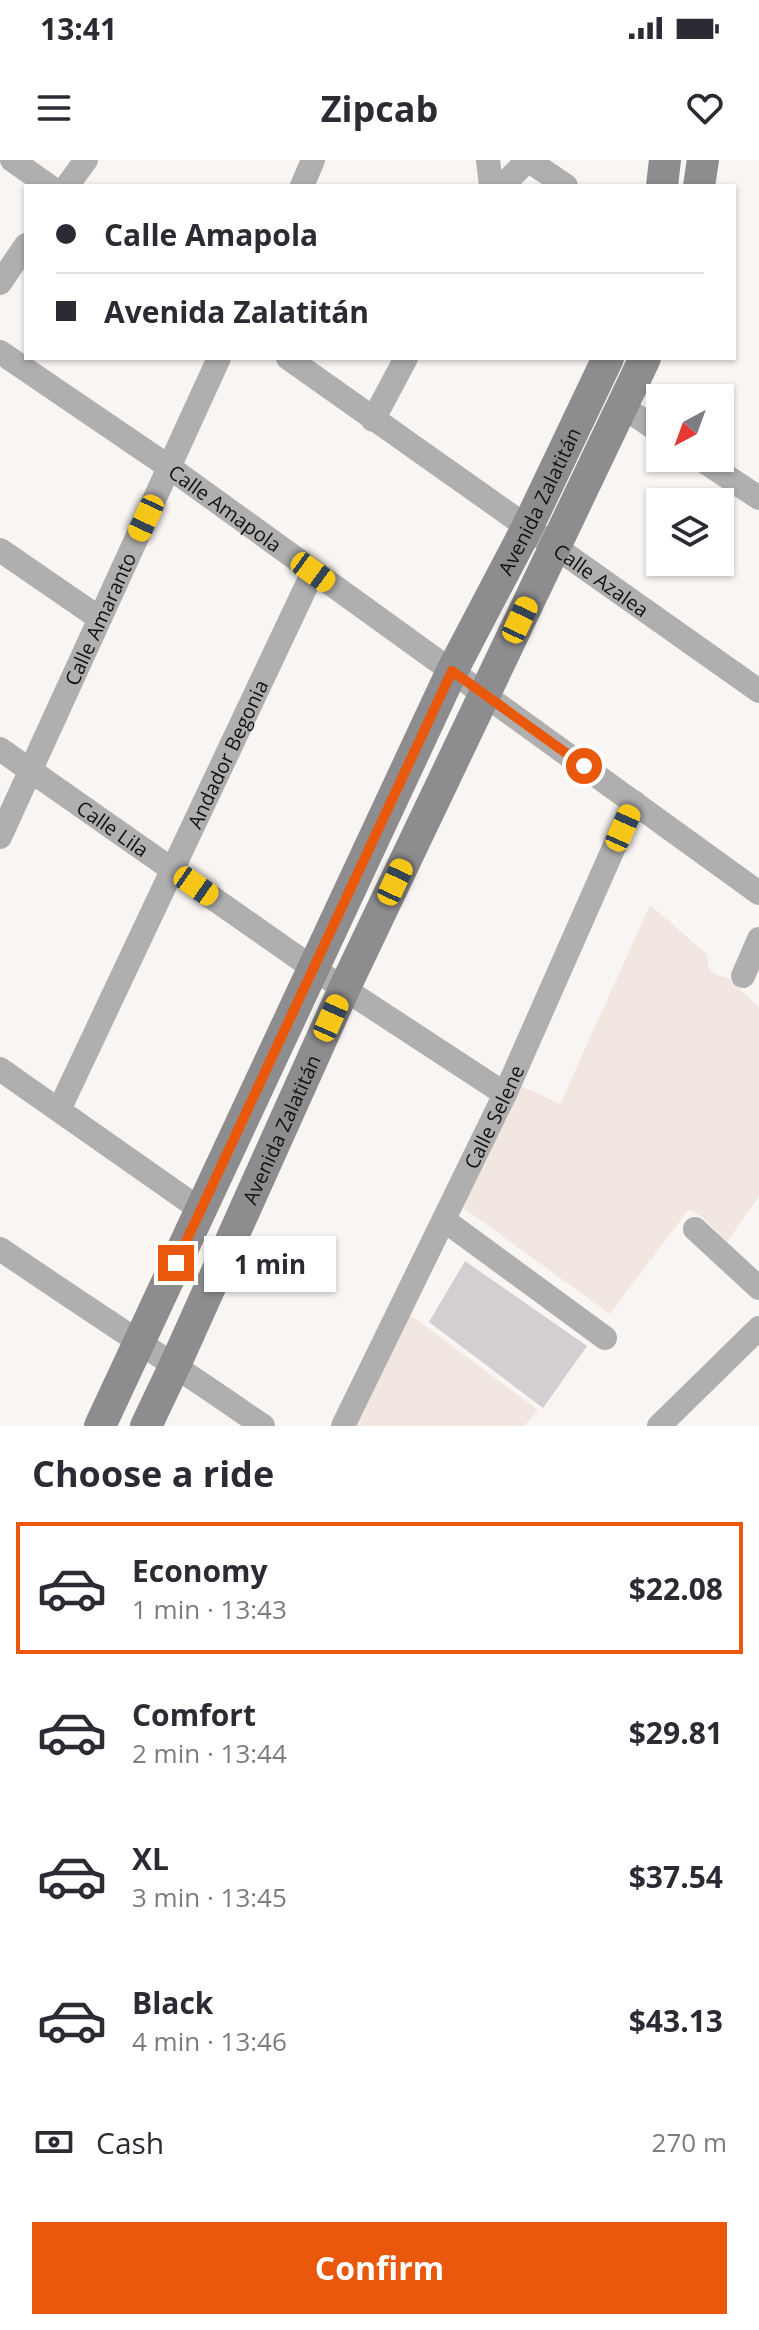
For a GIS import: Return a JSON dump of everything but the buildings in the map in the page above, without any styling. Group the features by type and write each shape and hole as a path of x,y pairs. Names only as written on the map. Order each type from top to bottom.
{"street":[{"path":"12,160 46,184"},
{"path":"68,184 86,160"},
{"path":"303,184 313,160"},
{"path":"488,160 491,184"},
{"path":"504,184 528,160 563,184"},
{"path":"662,184 665,160"},
{"path":"699,184 703,160"},
{"path":"0,283 24,248"},
{"name":"Calle Amapola","path":"0,352 169,467 759,893"},
{"name":"Calle Amaranto","path":"0,837 218,360"},
{"name":"Calle Azalea","path":"291,360 759,691"},
{"path":"373,420 405,360"},
{"name":"Avenida Zalatitán","path":"100,1426 452,671 527,528 607,360"},
{"name":"Avenida Zalatitán","path":"146,1426 344,989 644,360"},
{"path":"622,406 646,422"},
{"path":"720,472 759,498"},
{"path":"0,550 99,618"},
{"name":"Andador Begonia","path":"59,1110 313,572"},
{"name":"Calle Lila","path":"0,749 314,969 505,1094"},
{"name":"Calle Selene","path":"343,1426 505,1094 634,802"},
{"path":"743,976 759,939"},
{"path":"0,1069 201,1210"},
{"path":"444,1220 605,1338"},
{"path":"695,1229 759,1288"},
{"path":"0,1249 263,1426"},
{"path":"659,1426 759,1328"}],"shaded area":[{"path":"650,905 708,955 708,967 716,975 728,978 759,1007 759,1196 727,1242 702,1217 689,1209 610,1314 458,1204 517,1084 560,1104"},
{"path":"409,1314 538,1410 524,1426 355,1426"}],"route":[{"path":"176,1263 452,671 584,766"}]}
